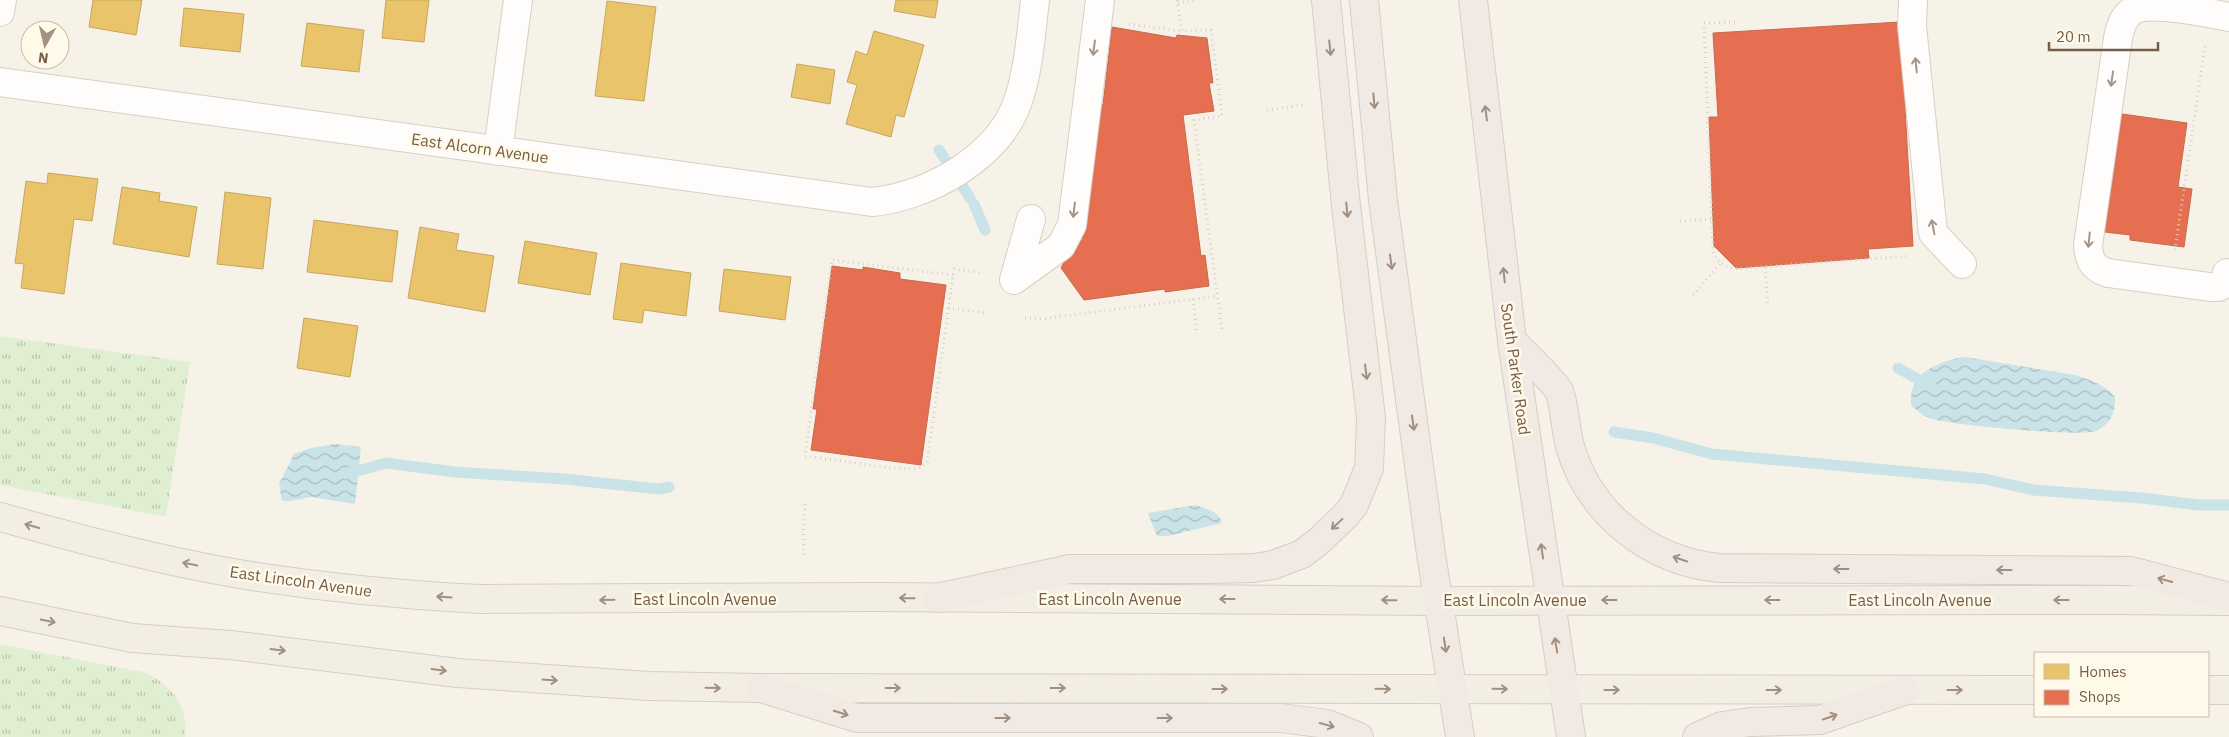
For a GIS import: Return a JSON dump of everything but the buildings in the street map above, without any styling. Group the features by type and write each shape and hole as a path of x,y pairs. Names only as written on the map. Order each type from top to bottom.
{"highway":[{"path":"937,598 1070,569 1211,569 1254,568 1273,565 1302,554 1319,541 1354,505 1369,468 1371,418 1346,206 1326,0"},
{"path":"1364,0 1383,200 1438,601 1460,737"},
{"name":"South Parker Road","path":"1473,0 1512,340 1549,600 1571,737"},
{"path":"1512,340 1560,392 1566,430 1574,461 1599,505 1613,520 1639,540 1681,560 1720,568 2131,571 2229,597"},
{"path":"761,688 857,718 1281,718 1326,724 1359,737"},
{"path":"1696,737 1722,726 1750,722 1820,720 1906,690"}],"main road":[{"name":"East Lincoln Avenue","path":"0,517 128,551 238,574 313,585 422,596 533,600 937,598 1438,601 2229,601"},
{"path":"0,611 132,638 230,645 458,672 649,686 761,688 2034,690"},
{"path":"2209,690 2229,690"}],"street":[{"path":"0,12 2,0"},
{"path":"498,151 518,0"},
{"name":"East Alcorn Avenue","path":"0,82 872,202 919,192 955,173 990,143 1012,116 1024,78 1035,0"},
{"path":"1001,277 1061,246 1072,224 1100,0"},
{"path":"1913,0 1912,26 1933,233 1962,264"},
{"path":"2228,273 2224,284 2218,287 2210,287 2108,273 2099,270 2092,264 2088,245 2118,38 2126,17 2132,11 2149,6 2229,16"},
{"path":"1001,277 1031,219"}],"path":[{"path":"1182,31 1178,2 1198,0"},
{"path":"1735,22 1704,24 1712,219 1716,258 1721,263 1734,269 1918,255"},
{"path":"1120,23 1182,31 1211,30 1222,116 1194,120 1222,330"},
{"path":"2175,251 2205,45"},
{"path":"1266,110 1310,104"},
{"path":"1680,221 1712,219"},
{"path":"953,275 832,260 805,456 890,468 918,468 927,463 954,269 1001,277"},
{"path":"1693,296 1721,263"},
{"path":"1765,267 1768,307"},
{"path":"1025,318 1042,320 1217,296"},
{"path":"1193,299 1197,334"},
{"path":"948,308 986,313"},
{"path":"804,555 802,532 806,504"}],"green space":[{"path":"0,336 190,362 166,517 0,485"},
{"path":"0,644 142,672 152,676 169,689 181,705 184,715 185,737 0,737"}],"water":[{"path":"1965,357 2075,375 2096,383 2115,397 2115,408 2112,417 2096,431 2068,433 2018,430 1936,420 1925,416 1911,405 1913,387 1923,374 1943,362"},
{"path":"335,444 361,447 355,504 311,497 282,501 279,484 294,454 311,448"},
{"path":"1196,505 1215,513 1222,523 1168,536 1157,536 1148,513"}],"waterway":[{"path":"939,150 970,198"},
{"path":"974,204 985,230"},
{"path":"1898,368 1931,386"},
{"path":"1614,432 1653,438 1712,454 1985,479 2033,490 2142,498 2198,505 2229,505"},
{"path":"344,473 351,473 386,463 455,472 564,479 659,489 669,487"}]}
